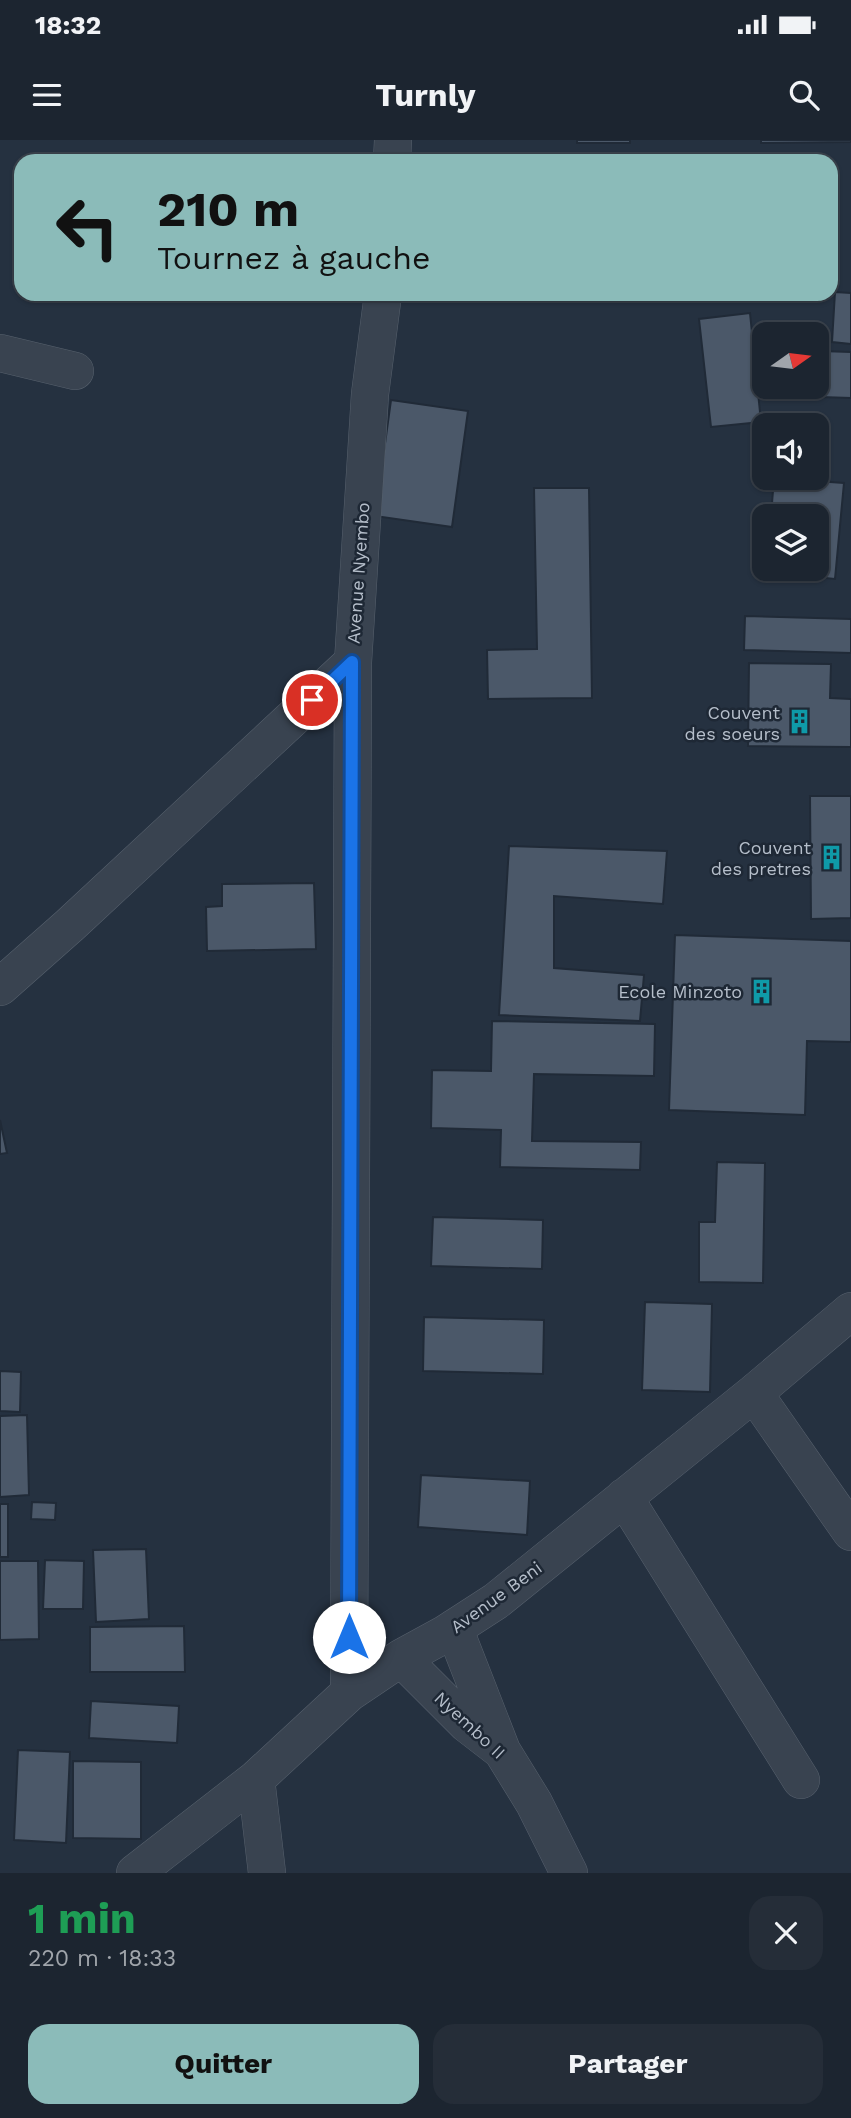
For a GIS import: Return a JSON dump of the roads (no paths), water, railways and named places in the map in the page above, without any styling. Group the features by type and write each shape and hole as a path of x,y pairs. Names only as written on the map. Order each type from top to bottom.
{"street":[{"name":"Avenue Nyembo","path":"349,1693 352,662 370,394 382,301"},
{"path":"0,354 75,371"},
{"path":"0,987 80,916 352,662"},
{"name":"Avenue Beni","path":"135,1873 256,1779 349,1693 496,1601 754,1393 851,1311"},
{"path":"754,1393 851,1532"},
{"path":"624,1497 800,1780"},
{"path":"454,1628 502,1751"},
{"name":"Nyembo II","path":"401,1658 467,1724 502,1751 534,1803 569,1873"},
{"path":"256,1779 267,1873"}],"place":[{"name":"Couvent des soeurs","path":"800,722"},
{"name":"Couvent des pretres","path":"831,857"},
{"name":"Ecole Minzoto","path":"762,991"}]}
